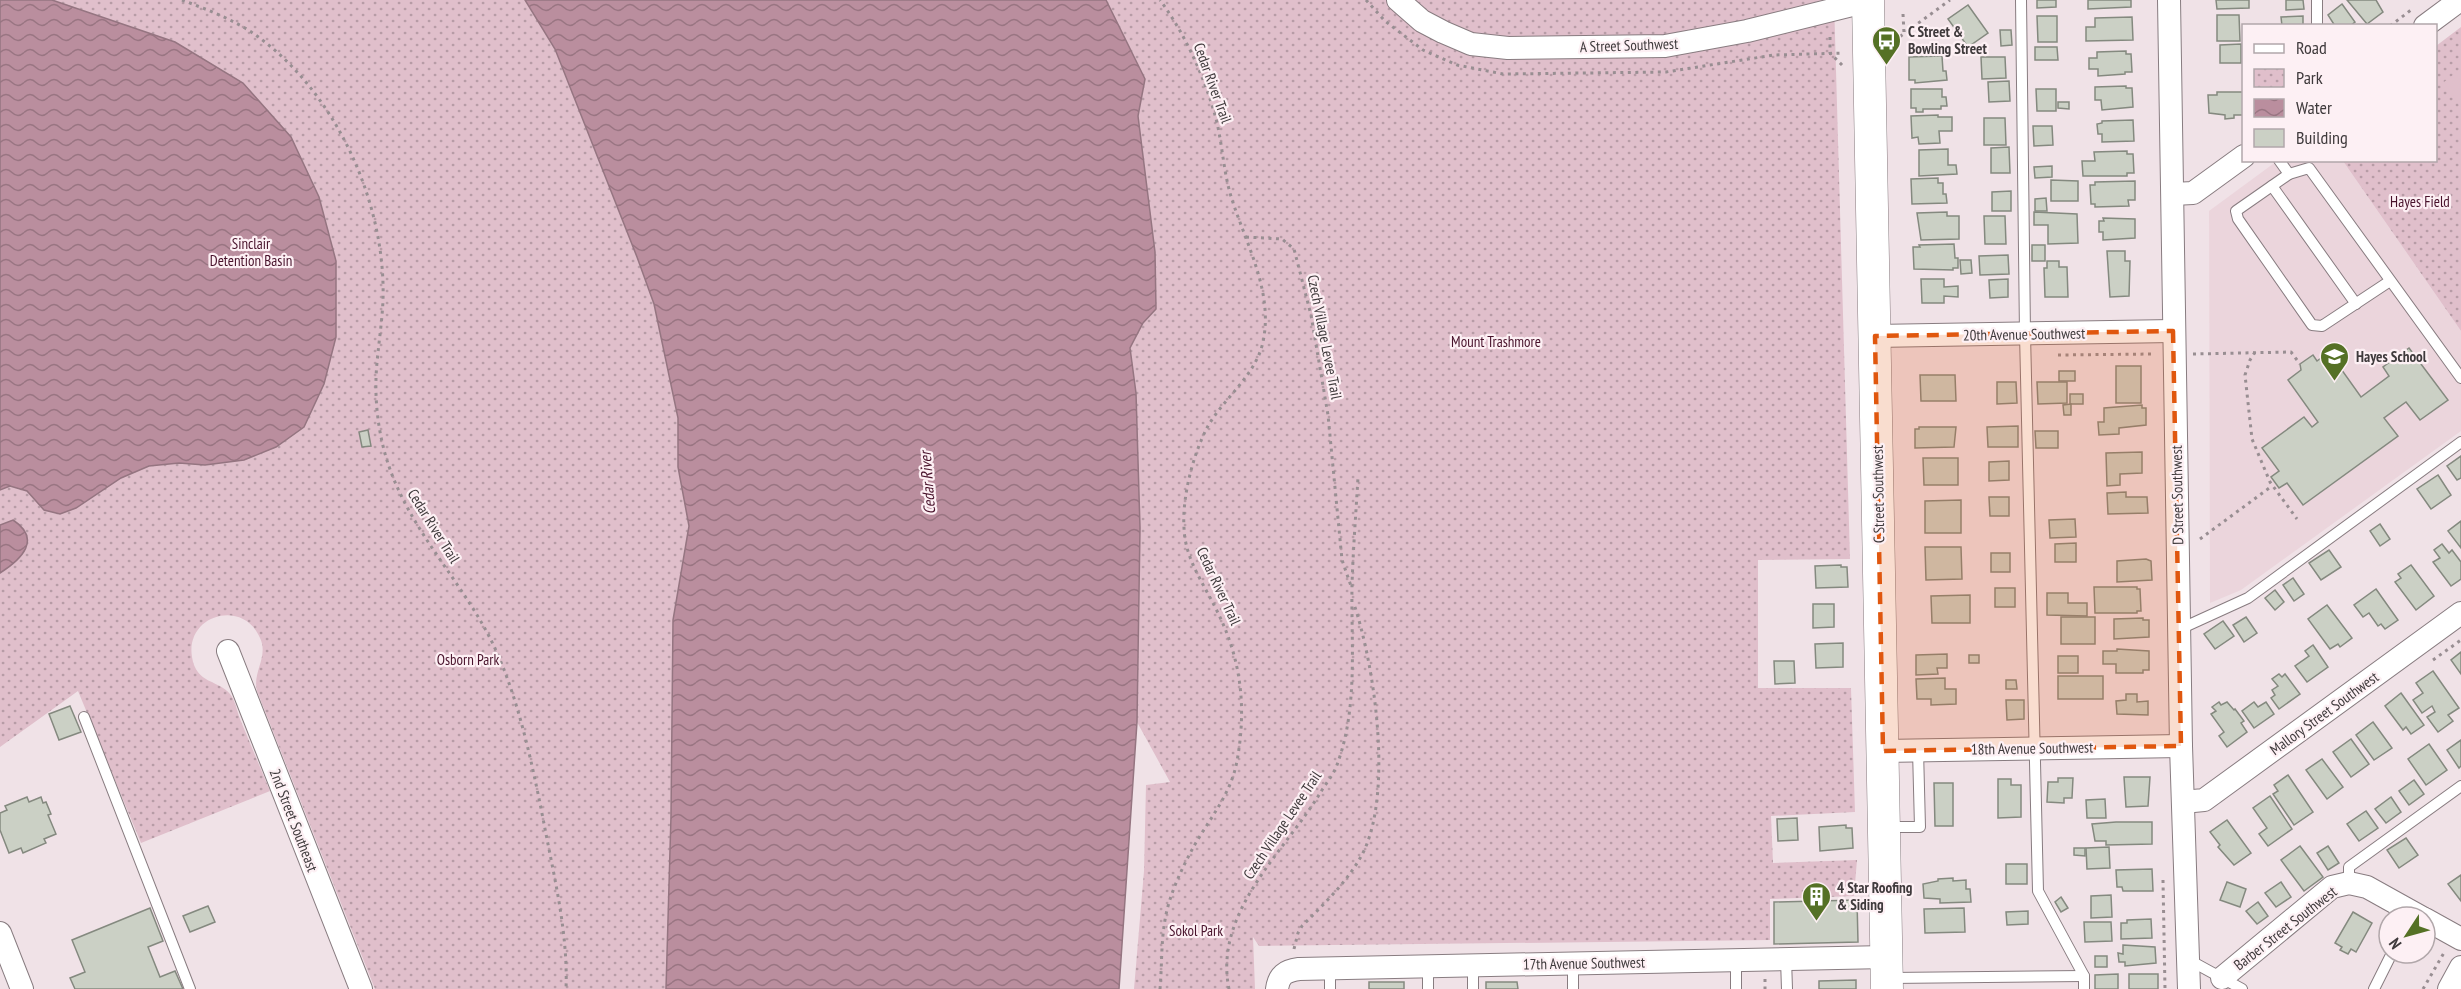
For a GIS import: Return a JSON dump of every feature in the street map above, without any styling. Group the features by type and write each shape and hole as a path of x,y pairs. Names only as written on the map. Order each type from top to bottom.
{"main road":[{"name":"C Street Southwest","path":"1869,0 1887,975"}],"street":[{"name":"A Street Southwest","path":"1398,0 1422,21 1443,32 1471,44 1508,48 1665,46 1747,31 1869,0"},
{"name":"D Street Southwest","path":"2169,0 2182,802 2189,989"},
{"path":"2420,16 2460,0"},
{"path":"2173,194 2193,193 2242,157"},
{"name":"20th Avenue Southwest","path":"1875,336 2174,332"},
{"name":"Mallory Street Southwest","path":"2182,802 2204,800 2461,613"},
{"name":"2nd Street Southeast","path":"228,651 361,989"},
{"name":"18th Avenue Southwest","path":"1883,751 2181,746"},
{"path":"2349,883 2367,887 2397,905"},
{"name":"Barber Street Southwest","path":"2222,978 2332,887 2349,883"},
{"path":"2437,930 2456,942"},
{"path":"0,933 22,989"},
{"name":"17th Avenue Southwest","path":"1285,973 1294,969 1330,979 1428,965 1786,959 1887,975"},
{"path":"2449,989 2461,967"}],"lane":[{"path":"2021,0 2025,334 2038,891 2084,976 2085,989"},
{"path":"2317,0 2317,24"},
{"path":"2280,162 2289,174"},
{"path":"2390,281 2322,326 2312,325 2238,219 2236,211 2289,174 2309,168 2461,378"},
{"path":"2272,186 2356,304"},
{"path":"2180,629 2248,598 2461,442"},
{"path":"84,717 190,989"},
{"path":"1884,827 1920,827 1918,750"},
{"path":"2349,883 2349,867 2461,786"},
{"path":"1786,959 1787,989"},
{"path":"1736,960 1736,989"},
{"path":"2188,960 2242,989"},
{"path":"1573,963 1573,989"},
{"path":"1428,965 1428,989"},
{"path":"1473,965 1473,989"},
{"path":"2374,989 2386,965"},
{"path":"1887,975 2084,976"}],"path":[{"name":"Cedar River Trail","path":"182,0 241,26 277,53 296,72 325,110 344,139 359,171 371,204 379,242 383,300 376,381 382,441 389,469 408,510 473,608 492,642 508,681 532,767 552,866 566,950 566,989"},
{"name":"Cedar River Trail","path":"1160,0 1179,26 1215,115 1230,192 1256,263 1265,302 1263,343 1245,379 1209,426 1188,479 1184,505 1184,531 1190,557 1230,639 1242,690 1241,731 1237,765 1228,791 1194,845 1178,880 1165,919 1160,989"},
{"path":"1893,42 1950,0"},
{"path":"1903,14 1904,33"},
{"path":"2396,24 2420,16"},
{"name":"Czech Village Levee Trail","path":"1246,237 1282,239 1294,249 1311,315 1323,382 1342,560 1352,588"},
{"path":"2188,354 2291,351 2300,364"},
{"path":"2256,352 2246,368 2245,384 2252,439 2263,470 2296,519"},
{"name":"Czech Village Levee Trail","path":"1229,989 1227,975 1229,941 1241,907 1311,810 1337,765 1347,733 1358,477"},
{"path":"2199,539 2272,486"},
{"name":"Czech Village Levee Trail","path":"1285,973 1298,933 1343,883 1360,859 1373,823 1379,785 1377,712 1364,634 1352,600"},
{"path":"2423,989 2443,953 2456,942"}],"highlighted area":[{"path":"2173,331 2181,746 1883,751 1875,336"}],"shaded area":[{"name":"Hayes School","path":"2276,162 2344,162 2461,331 2461,431 2241,590 2210,603 2209,211"}],"green space":[{"name":"Sinclair Detention Basin","path":"0,0 525,0 555,49 637,257 654,304 678,418 678,467 689,526 673,620 666,989 375,989 257,691 257,677 263,652 260,638 252,626 241,618 229,615 206,622 197,631 192,642 192,657 194,666 203,677 225,689 232,696 270,791 141,843 78,691 0,747"},
{"name":"Mount Trashmore","path":"1106,0 1834,0 1850,559 1758,560 1758,688 1851,688 1855,812 1771,816 1773,863 1857,860 1854,896 1770,899 1770,940 1259,946 1253,937 1255,989 1134,989 1144,871 1146,785 1170,782 1137,722 1140,528 1136,393 1130,348 1143,323 1156,309 1155,252 1138,116 1145,79"},
{"name":"Hayes Field","path":"2461,27 2461,331 2344,162 2437,162 2437,45"},
{"path":"2461,69 2461,108 2444,82"}],"water":[{"name":"Sinclair Detention Basin","path":"0,0 52,0 175,42 243,83 291,137 319,197 336,261 336,337 324,384 304,427 276,447 244,460 205,465 179,463 149,466 121,478 76,508 60,514 44,510 27,491 10,486 0,490"},
{"name":"Cedar River","path":"525,0 1106,0 1145,79 1138,116 1155,252 1156,309 1143,323 1130,348 1136,393 1140,528 1137,722 1119,989 666,989 673,620 689,526 678,467 678,418 654,304 637,257 555,49"},
{"path":"13,520 22,527 26,534 26,548 0,573 0,525"}],"building":[{"path":"2037,0 2056,0 2056,7 2037,8"},
{"path":"2088,0 2131,0 2131,7 2088,9"},
{"path":"2216,0 2249,0 2249,8 2217,9"},
{"path":"2286,0 2303,0 2304,9 2286,10"},
{"path":"2347,0 2376,0 2383,12 2367,24"},
{"path":"2342,4 2355,22 2334,24 2328,15"},
{"path":"1968,5 1988,33 1968,47 1948,19"},
{"path":"2217,15 2239,15 2240,41 2217,41"},
{"path":"2037,16 2057,16 2057,42 2038,42"},
{"path":"2303,16 2303,24 2282,24 2281,17"},
{"path":"2132,17 2133,40 2086,41 2086,27 2095,27 2095,18"},
{"path":"2000,30 2011,30 2012,45 2001,46"},
{"path":"2241,44 2241,63 2220,63 2220,45"},
{"path":"2035,47 2057,47 2058,60 2035,60"},
{"path":"2126,51 2126,54 2131,54 2132,72 2098,76 2098,69 2089,69 2089,58 2097,58 2097,52"},
{"path":"1942,56 1943,71 1946,71 1947,80 1915,83 1915,80 1909,80 1909,57"},
{"path":"1981,57 2005,57 2006,78 1982,79"},
{"path":"2009,81 2010,101 1989,102 1988,82"},
{"path":"2126,86 2126,88 2132,88 2133,107 2102,110 2101,100 2095,100 2095,87"},
{"path":"1911,89 1942,89 1942,97 1946,97 1947,106 1941,106 1941,109 1923,109 1923,112 1916,112 1916,108 1911,108"},
{"path":"2036,89 2056,89 2056,111 2037,111"},
{"path":"2217,92 2242,92 2242,115 2234,115 2234,118 2225,119 2225,115 2209,113 2208,95 2217,95"},
{"path":"2058,102 2069,102 2069,109 2058,108"},
{"path":"1938,115 1938,117 1952,117 1952,131 1939,131 1940,143 1919,144 1918,137 1912,138 1911,116"},
{"path":"1984,118 2005,118 2006,145 1984,145"},
{"path":"2133,120 2134,141 2102,142 2102,134 2098,134 2097,124 2102,121"},
{"path":"2033,126 2052,126 2053,145 2034,146"},
{"path":"2009,147 2010,173 1991,173 1991,148"},
{"path":"1948,149 1948,165 1956,165 1957,174 1919,176 1919,150"},
{"path":"2127,151 2127,154 2133,154 2134,173 2127,173 2127,176 2083,176 2082,161 2095,161 2094,152"},
{"path":"2052,166 2052,177 2035,178 2034,167"},
{"path":"1938,178 1938,183 1943,183 1943,194 1946,194 1947,203 1912,204 1911,179"},
{"path":"2051,180 2078,181 2078,201 2051,201"},
{"path":"2135,181 2135,200 2128,200 2129,206 2095,207 2095,204 2091,204 2090,185 2095,185 2095,182"},
{"path":"2011,191 2011,211 1992,211 1992,192"},
{"path":"2046,198 2047,211 2035,211 2035,199"},
{"path":"1947,212 1947,216 1959,216 1959,239 1921,240 1917,213"},
{"path":"2034,212 2077,214 2078,243 2048,244 2048,225 2034,225"},
{"path":"1984,216 2005,216 2006,244 1985,244"},
{"path":"2103,218 2135,219 2135,238 2103,240 2103,232 2099,232 2099,221 2104,221"},
{"path":"1954,244 1958,268 1953,268 1953,270 1914,269 1913,247"},
{"path":"2032,245 2045,245 2045,261 2032,261"},
{"path":"2107,251 2125,251 2125,261 2130,261 2129,296 2110,297"},
{"path":"2008,255 2009,274 1980,275 1979,256"},
{"path":"1960,260 1971,260 1972,273 1961,274"},
{"path":"2047,261 2059,261 2059,267 2067,267 2068,297 2045,297 2044,268 2047,268"},
{"path":"1921,279 1944,279 1944,287 1958,286 1958,297 1944,296 1944,303 1922,303"},
{"path":"2008,279 2008,297 1990,298 1989,280"},
{"path":"2409,348 2448,400 2420,420 2406,402 2384,418 2398,436 2303,505 2287,483 2279,488 2271,477 2279,471 2262,448 2304,417 2312,427 2318,422 2288,380 2301,370 2300,364 2313,355 2317,361 2329,352 2361,397 2389,376 2383,367"},
{"path":"2116,366 2141,366 2141,403 2116,403"},
{"path":"2059,371 2075,371 2075,381 2059,381"},
{"path":"1920,375 1955,375 1956,401 1921,401"},
{"path":"1997,382 2016,382 2017,403 1997,404"},
{"path":"2037,382 2067,382 2067,403 2038,404"},
{"path":"2070,394 2083,394 2083,404 2070,404"},
{"path":"2071,404 2071,415 2064,415 2063,405"},
{"path":"2142,405 2142,408 2146,408 2146,425 2119,428 2119,434 2099,435 2098,422 2104,422 2104,408"},
{"path":"2018,426 2018,447 1988,447 1987,427"},
{"path":"1919,427 1956,427 1954,447 1915,448 1915,429"},
{"path":"368,430 371,446 362,447 359,432"},
{"path":"2035,431 2058,431 2058,448 2036,448"},
{"path":"2142,452 2142,473 2120,474 2120,485 2107,486 2106,453"},
{"path":"2461,456 2461,478 2457,480 2447,466"},
{"path":"1923,458 1958,458 1958,485 1924,485"},
{"path":"2009,461 2009,480 1989,481 1989,462"},
{"path":"2438,475 2451,495 2431,509 2417,489"},
{"path":"2126,492 2126,497 2147,497 2148,513 2108,514 2107,493"},
{"path":"1989,497 2009,497 2009,516 1990,516"},
{"path":"1961,500 1961,533 1925,533 1925,501"},
{"path":"2075,519 2076,537 2050,538 2049,520"},
{"path":"2461,521 2461,548 2448,531"},
{"path":"2380,524 2390,539 2380,546 2370,531"},
{"path":"2076,543 2076,562 2055,562 2055,544"},
{"path":"2442,544 2449,553 2452,550 2461,562 2461,579 2451,586 2433,562 2440,558 2434,550"},
{"path":"1925,547 1961,547 1962,579 1926,580"},
{"path":"2329,550 2341,567 2321,580 2309,563"},
{"path":"1991,553 2010,553 2010,572 1991,572"},
{"path":"2146,559 2151,561 2152,580 2117,582 2117,561"},
{"path":"1841,565 1841,567 1847,567 1848,587 1816,588 1815,566"},
{"path":"2411,565 2434,596 2416,610 2395,582 2401,578 2398,574"},
{"path":"2293,578 2304,594 2294,601 2283,585"},
{"path":"2094,587 2137,587 2140,589 2141,611 2137,613 2095,613"},
{"path":"1995,588 2015,588 2015,607 1995,607"},
{"path":"2376,589 2398,620 2385,629 2381,624 2378,626 2369,613 2363,617 2354,605"},
{"path":"2275,590 2284,602 2275,610 2265,598"},
{"path":"2047,593 2068,593 2068,603 2087,603 2087,616 2047,615"},
{"path":"1970,595 1970,623 1932,623 1931,596"},
{"path":"1813,604 1834,604 1834,627 1813,628"},
{"path":"2327,605 2352,638 2340,647 2338,644 2330,649 2308,619"},
{"path":"2061,617 2095,617 2095,644 2061,644"},
{"path":"2246,617 2257,633 2244,642 2233,625"},
{"path":"2143,618 2143,620 2149,620 2149,637 2114,639 2114,619"},
{"path":"2223,621 2234,636 2215,649 2204,634"},
{"path":"1843,643 1843,667 1816,668 1815,644"},
{"path":"2313,645 2328,667 2307,682 2295,666 2309,656 2305,651"},
{"path":"2117,649 2149,651 2149,670 2143,670 2143,673 2116,673 2116,664 2103,664 2103,651 2117,651"},
{"path":"2461,652 2461,674 2451,660"},
{"path":"1947,654 1947,668 1937,668 1938,674 1916,675 1916,655"},
{"path":"1969,655 1979,655 1979,663 1969,663"},
{"path":"2058,656 2078,656 2078,673 2058,673"},
{"path":"1774,661 1794,661 1795,683 1775,684"},
{"path":"2433,671 2459,708 2448,715 2453,721 2438,732 2427,717 2435,712 2432,706 2422,713 2413,700 2423,693 2416,683"},
{"path":"2279,674 2282,677 2285,674 2300,694 2279,709 2271,698 2275,695 2272,690 2278,686 2272,679"},
{"path":"2058,676 2103,676 2103,699 2058,699"},
{"path":"1945,678 1945,689 1956,689 1956,704 1931,705 1931,699 1917,699 1916,679"},
{"path":"2006,680 2016,680 2017,689 2006,689"},
{"path":"2401,693 2424,725 2411,734 2406,727 2403,730 2385,706"},
{"path":"2126,694 2137,694 2137,702 2148,701 2148,715 2117,714 2116,701 2126,700"},
{"path":"2006,700 2024,700 2024,719 2007,720"},
{"path":"2219,702 2221,705 2227,702 2235,709 2244,721 2241,723 2247,732 2227,747 2219,736 2224,732 2211,714 2216,711 2212,707"},
{"path":"2254,702 2258,707 2266,702 2274,714 2254,728 2242,711"},
{"path":"70,706 81,732 59,740 49,714"},
{"path":"2373,722 2392,748 2374,760 2356,735"},
{"path":"2351,739 2369,764 2351,777 2333,752"},
{"path":"2461,740 2461,766 2459,768 2447,750"},
{"path":"2429,744 2447,770 2426,785 2408,759"},
{"path":"2322,759 2343,787 2327,799 2306,770"},
{"path":"2288,775 2313,812 2294,825 2273,794 2278,791 2274,785"},
{"path":"2124,777 2150,777 2148,806 2126,807"},
{"path":"2058,778 2073,778 2072,798 2064,798 2064,803 2047,802 2048,782 2058,782"},
{"path":"1998,779 2011,779 2011,785 2021,785 2021,817 1998,818"},
{"path":"2414,780 2424,794 2409,805 2399,791"},
{"path":"1934,783 1953,783 1953,826 1935,826"},
{"path":"2270,796 2292,829 2268,846 2259,834 2267,828 2253,808"},
{"path":"27,797 29,802 41,797 43,803 46,802 51,814 48,815 56,834 44,839 46,843 23,853 21,848 9,853 0,830 0,813 7,810 5,806"},
{"path":"2391,797 2401,812 2386,823 2375,809"},
{"path":"2105,799 2106,818 2087,818 2086,800"},
{"path":"2366,811 2378,828 2359,841 2347,824"},
{"path":"1797,818 1798,840 1778,841 1777,819"},
{"path":"2227,820 2251,853 2234,865 2218,847 2220,845 2210,832"},
{"path":"2152,822 2152,844 2106,845 2106,841 2095,841 2092,824"},
{"path":"1846,825 1846,828 1852,828 1853,848 1820,851 1819,827"},
{"path":"2406,838 2418,855 2399,868 2387,850"},
{"path":"2300,846 2323,877 2304,891 2281,860"},
{"path":"2328,846 2339,863 2328,870 2317,853"},
{"path":"2109,847 2110,868 2087,869 2086,848"},
{"path":"2074,848 2085,848 2085,856 2074,855"},
{"path":"2006,864 2027,864 2027,884 2006,884"},
{"path":"2152,869 2153,891 2123,891 2122,887 2117,887 2116,870"},
{"path":"2461,875 2461,901 2448,884"},
{"path":"1953,878 1953,881 1966,880 1966,889 1970,889 1971,902 1940,903 1940,899 1924,898 1923,884 1938,881 1938,879"},
{"path":"2227,882 2246,889 2240,907 2220,900"},
{"path":"2281,882 2291,897 2276,907 2265,893"},
{"path":"2111,895 2112,917 2091,918 2091,896"},
{"path":"2061,897 2068,908 2061,912 2055,902"},
{"name":"4 Star Roofing & Siding","path":"1857,900 1858,942 1774,944 1774,902"},
{"path":"2258,902 2268,916 2257,924 2246,911"},
{"path":"208,906 215,922 190,932 183,916"},
{"path":"150,908 163,941 148,947 160,977 175,971 183,989 75,989 70,978 85,972 72,940"},
{"path":"1964,908 1965,932 1925,933 1924,909"},
{"path":"2028,911 2028,924 2007,925 2006,912"},
{"path":"2353,912 2372,923 2356,952 2351,949 2348,954 2340,950 2342,947 2335,943"},
{"path":"2151,919 2152,938 2121,939 2121,923 2127,923 2127,920"},
{"path":"2084,922 2111,922 2112,941 2085,942"},
{"path":"2123,945 2155,947 2156,963 2125,966 2125,962 2119,962 2118,953 2123,954"},
{"path":"2095,956 2107,956 2107,967 2095,967"},
{"path":"2118,974 2118,989 2095,989 2095,975"},
{"path":"2129,974 2158,974 2158,989 2129,989"},
{"path":"1856,980 1856,989 1819,989 1819,981"},
{"path":"1369,982 1404,982 1404,989 1369,989"},
{"path":"1486,982 1517,982 1518,989 1486,989"}],"place":[{"name":"C Street & Bowling Street","path":"1887,66"},
{"name":"Hayes School","path":"2335,382"},
{"name":"4 Star Roofing & Siding","path":"1816,922"}],"park label":[{"name":"Osborn Park","path":"468,659"},
{"name":"Sokol Park","path":"1196,930"}]}
